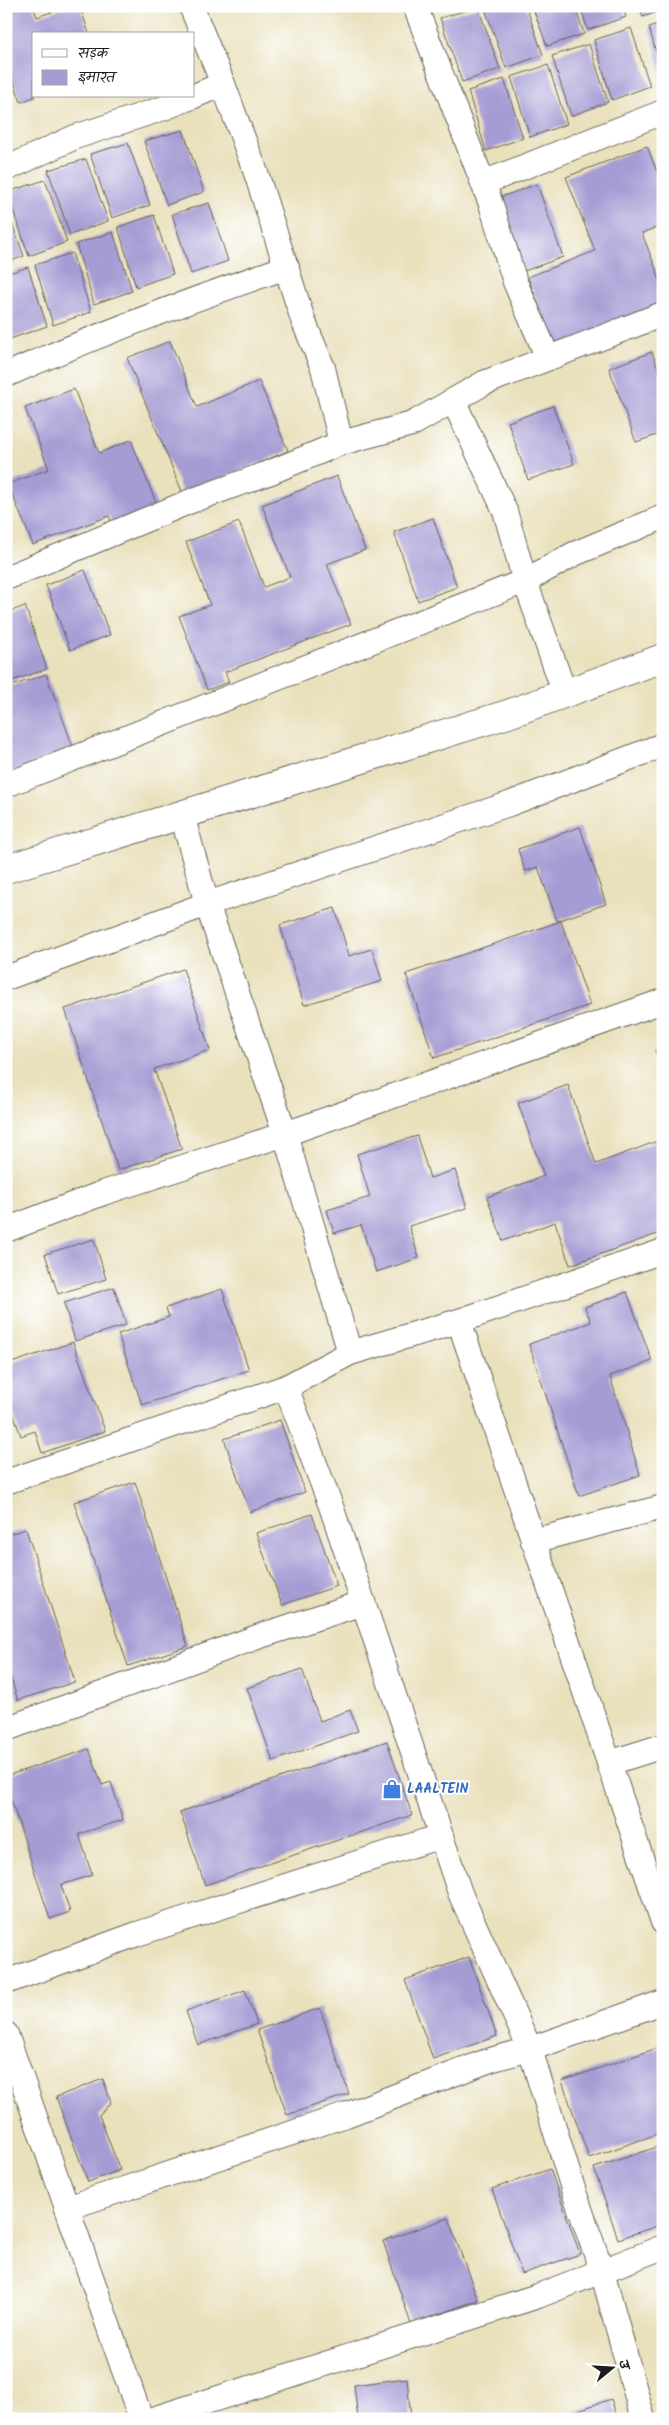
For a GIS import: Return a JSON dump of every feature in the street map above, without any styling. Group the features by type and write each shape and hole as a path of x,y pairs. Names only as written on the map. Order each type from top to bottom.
{"street":[{"path":"191,6 223,84 256,173 303,320 323,368 341,443"},
{"path":"416,6 483,183 515,282 548,358"},
{"path":"195,96 223,84"},
{"path":"6,169 75,137 189,98"},
{"path":"483,183 663,112"},
{"path":"6,375 58,352 217,290 287,267"},
{"path":"6,578 191,501 341,443 412,424 454,402 484,383 663,314"},
{"path":"454,402 505,511 526,581 565,694"},
{"path":"6,786 526,581 574,554 663,517"},
{"path":"6,869 332,770 565,694 663,658"},
{"path":"6,978 207,904 509,804 663,745"},
{"path":"182,815 207,904 285,1134 350,1353"},
{"path":"6,1230 104,1193 285,1134 663,1001"},
{"path":"6,1482 286,1387 350,1353 458,1321 663,1251"},
{"path":"458,1321 663,1922"},
{"path":"286,1387 332,1509 460,1893 530,2049 574,2192 602,2270 643,2419"},
{"path":"533,1541 663,1507"},
{"path":"6,1729 260,1636 363,1603"},
{"path":"609,1763 663,1746"},
{"path":"6,1982 137,1934 441,1836"},
{"path":"67,2208 346,2115 490,2060 530,2049 663,2002"},
{"path":"6,2034 141,2419"},
{"path":"153,2419 538,2296 663,2247"}],"building":[{"path":"6,6 33,6 37,17 69,6 80,6 88,32 32,32 32,98 21,102 6,60"},
{"path":"484,6 526,6 543,55 506,68"},
{"path":"532,6 575,6 584,34 547,46"},
{"path":"580,6 622,6 626,17 588,30"},
{"path":"639,6 663,6 663,10 643,17"},
{"path":"478,7 500,69 462,82 440,18"},
{"path":"663,22 663,72 662,73 649,27"},
{"path":"631,28 650,86 612,100 594,40"},
{"path":"589,44 608,102 571,116 552,56"},
{"path":"548,65 567,124 530,137 511,77"},
{"path":"504,79 523,138 486,151 468,91"},
{"path":"183,130 204,192 167,205 144,141"},
{"path":"128,143 150,205 112,218 90,154"},
{"path":"647,146 663,187 663,225 642,233 663,288 663,311 557,352 528,277 595,251 566,177"},
{"path":"86,159 108,221 70,235 48,170"},
{"path":"45,180 67,242 29,256 7,192"},
{"path":"537,184 563,257 524,271 498,198"},
{"path":"209,203 228,261 191,274 172,214"},
{"path":"6,207 24,256 6,263"},
{"path":"154,215 173,274 136,287 118,227"},
{"path":"113,232 132,291 94,304 76,244"},
{"path":"72,253 91,312 53,325 35,265"},
{"path":"28,267 47,326 10,339 6,327 6,274"},
{"path":"170,341 197,407 259,381 288,451 183,494 127,358"},
{"path":"652,352 663,382 663,433 636,442 609,368"},
{"path":"74,389 99,453 131,440 158,508 113,526 109,516 33,545 8,484 49,469 25,408"},
{"path":"553,406 574,464 528,480 508,422"},
{"path":"337,476 365,550 327,564 351,624 225,672 229,682 207,690 179,616 210,605 186,542 239,522 264,587 290,577 262,505"},
{"path":"433,518 457,587 418,601 394,532"},
{"path":"85,570 110,635 70,650 46,585"},
{"path":"25,606 47,669 6,683 6,613"},
{"path":"46,674 74,749 6,774 6,688"},
{"path":"580,827 606,904 557,921 538,867 525,871 518,849"},
{"path":"335,908 349,956 372,949 382,981 304,1005 280,925"},
{"path":"561,921 590,1005 434,1058 406,974"},
{"path":"183,969 210,1050 154,1069 182,1149 118,1170 65,1009"},
{"path":"663,1047 663,1070 662,1070 655,1050"},
{"path":"568,1085 596,1164 663,1139 663,1232 570,1265 555,1222 503,1241 487,1197 544,1176 518,1103"},
{"path":"417,1136 430,1178 455,1170 467,1208 409,1226 419,1258 376,1272 361,1225 334,1233 327,1210 370,1197 357,1154"},
{"path":"94,1239 106,1279 58,1294 45,1254"},
{"path":"114,1287 126,1325 75,1341 64,1303"},
{"path":"222,1289 249,1370 142,1405 118,1334 169,1317 166,1308"},
{"path":"627,1292 652,1361 610,1376 640,1475 579,1496 529,1344 591,1322 585,1307"},
{"path":"73,1342 105,1431 42,1453 35,1431 21,1436 6,1393 6,1365"},
{"path":"280,1420 305,1492 250,1512 224,1439"},
{"path":"135,1482 188,1646 128,1666 74,1502"},
{"path":"312,1514 337,1586 282,1605 256,1533"},
{"path":"26,1529 75,1682 18,1700 6,1664 6,1535"},
{"path":"302,1669 320,1721 350,1710 358,1731 273,1761 247,1688"},
{"path":"387,1741 412,1815 205,1885 180,1812"},
{"path":"89,1749 102,1785 111,1782 123,1820 79,1834 92,1875 61,1885 70,1912 50,1919 6,1784 6,1776"},
{"path":"469,1957 497,2036 433,2059 405,1980"},
{"path":"245,1990 257,2024 198,2045 186,2011"},
{"path":"320,2008 349,2094 287,2115 257,2030"},
{"path":"663,2046 663,2132 589,2158 562,2081"},
{"path":"103,2079 111,2102 99,2115 120,2170 88,2182 56,2097"},
{"path":"663,2145 663,2224 618,2239 594,2168"},
{"path":"550,2169 580,2254 522,2274 492,2189"},
{"path":"448,2218 478,2300 411,2324 383,2241"},
{"path":"407,2378 411,2419 358,2419 354,2385"},
{"path":"611,2399 618,2419 555,2419 555,2418"}],"place":[{"name":"LAALTEIN","path":"392,1789"}]}
